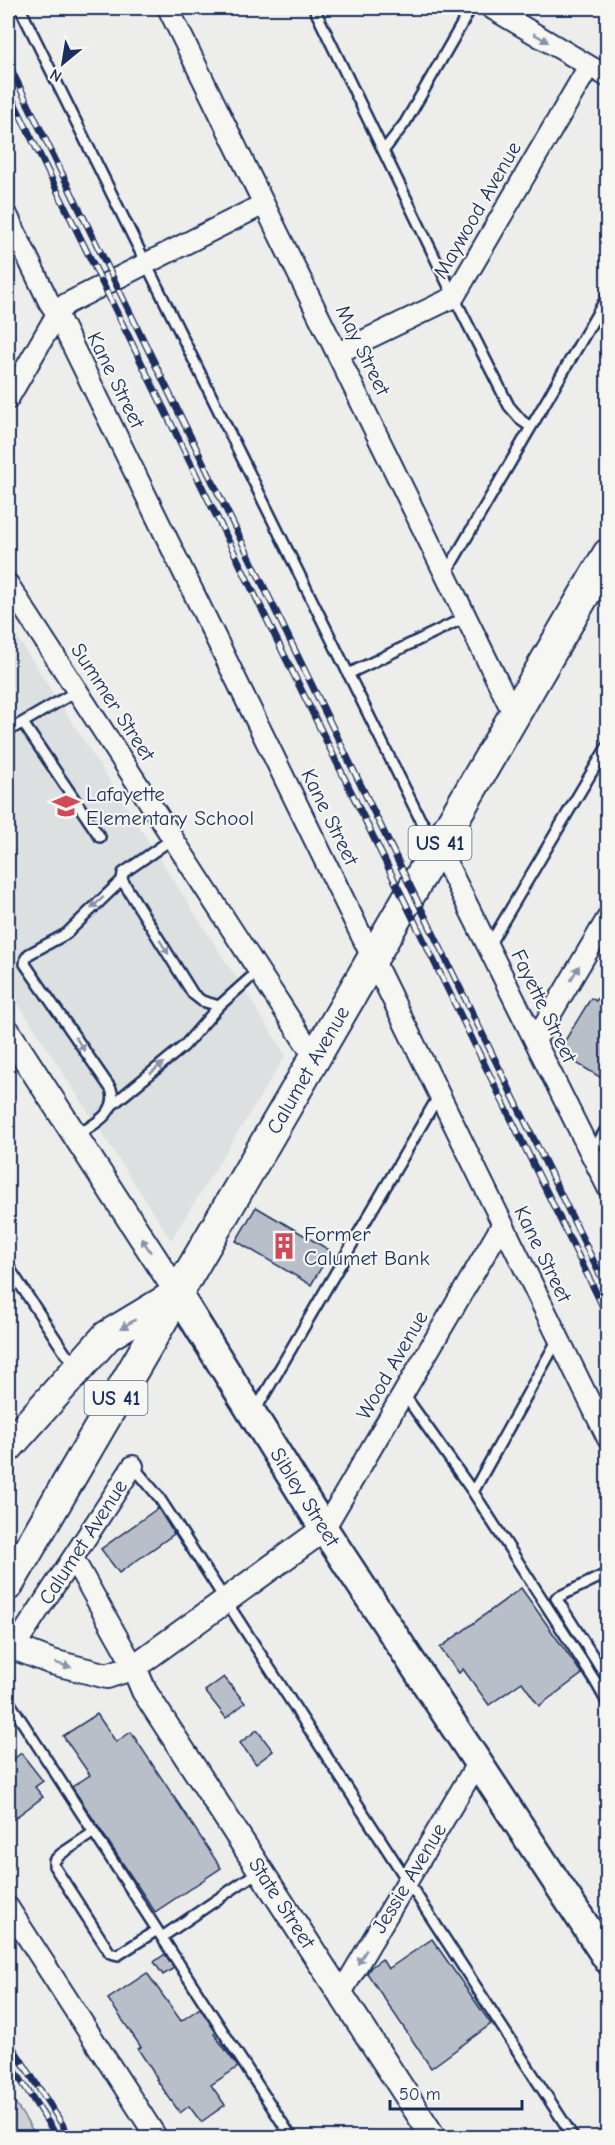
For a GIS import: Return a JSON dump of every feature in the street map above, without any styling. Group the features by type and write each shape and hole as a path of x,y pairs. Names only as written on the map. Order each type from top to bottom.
{"main road":[{"name":"Calumet Avenue","path":"8,1585 608,554"},
{"path":"8,1447 107,1336 178,1294"},
{"name":"Sibley Street","path":"178,1294 324,1529 608,1960"}],"street":[{"name":"May Street","path":"168,8 514,715"},
{"path":"491,8 608,77"},
{"name":"Maywood Avenue","path":"338,353 454,297 589,66"},
{"path":"8,399 57,314 66,304 264,204"},
{"name":"Kane Street","path":"8,217 608,1439"},
{"name":"Summer Street","path":"8,584 315,1058"},
{"name":"Fayette Street","path":"438,846 608,1188"},
{"path":"535,1041 608,917"},
{"name":"Sibley Street","path":"8,1032 178,1294"},
{"name":"Wood Avenue","path":"324,1529 502,1225"},
{"name":"Calumet Avenue","path":"9,1651 133,1466"},
{"path":"9,1651 107,1676 134,1667 324,1529"},
{"name":"State Street","path":"73,1558 134,1667 144,1691 434,2138"},
{"name":"Jessie Avenue","path":"341,1993 478,1762"},
{"path":"8,1907 157,2138"}],"lane":[{"path":"20,8 420,819 438,846"},
{"path":"315,8 509,406 522,421 531,427"},
{"path":"384,150 405,123 471,8"},
{"path":"446,573 608,296"},
{"path":"348,674 466,616"},
{"path":"8,731 77,691"},
{"path":"23,723 100,837"},
{"path":"488,947 608,745"},
{"path":"112,1105 111,1089 25,964 26,958 29,954 66,934 122,880 123,873 172,839"},
{"path":"122,880 193,994 202,1001 219,1006"},
{"path":"75,1136 105,1116 112,1105 184,1046 219,1006 258,970"},
{"path":"253,1414 439,1095"},
{"path":"591,1154 608,1126"},
{"path":"8,1266 65,1353 80,1366"},
{"path":"473,1492 558,1338"},
{"path":"404,1393 473,1492 608,1704"},
{"path":"133,1466 158,1496 574,2138"},
{"path":"544,1603 608,1573"},
{"path":"556,1598 606,1674 595,1681"},
{"path":"8,1700 292,2138"},
{"path":"94,1832 61,1854 54,1861 54,1866 110,1953 118,1955 160,1934 261,1870"}],"shaded area":[{"name":"Lafayette Elementary School","path":"8,623 286,1055 171,1240 8,988"},
{"path":"8,2092 37,2137 8,2137"}],"building":[{"path":"608,980 608,1082 558,1052 591,998 596,1001"},
{"name":"Former Calumet Bank","path":"256,1207 331,1251 311,1285 236,1241"},
{"path":"158,1508 174,1534 119,1573 101,1549"},
{"path":"521,1588 582,1674 539,1706 522,1682 489,1705 463,1669 459,1673 440,1648"},
{"path":"224,1677 245,1703 226,1718 205,1691"},
{"path":"97,1714 116,1742 131,1732 221,1868 155,1912 72,1787 90,1775 63,1736"},
{"path":"257,1730 273,1751 256,1764 240,1743"},
{"path":"21,1753 43,1781 35,1787 43,1797 8,1823 8,1764"},
{"path":"432,1939 491,2024 431,2068 367,1973 382,1959 388,1969"},
{"path":"165,1954 174,1968 163,1975 154,1962"},
{"path":"147,1973 181,2021 200,2008 216,2032 214,2034 238,2067 211,2085 225,2105 201,2122 189,2106 180,2113 138,2049 141,2047 108,1999"}],"railway":[{"path":"8,63 608,1291"},
{"path":"8,90 608,1317"},
{"path":"8,2040 71,2138"},
{"path":"8,2060 58,2138"}],"place":[{"name":"Lafayette Elementary School","path":"66,806"},
{"name":"Former Calumet Bank","path":"284,1246"}]}
